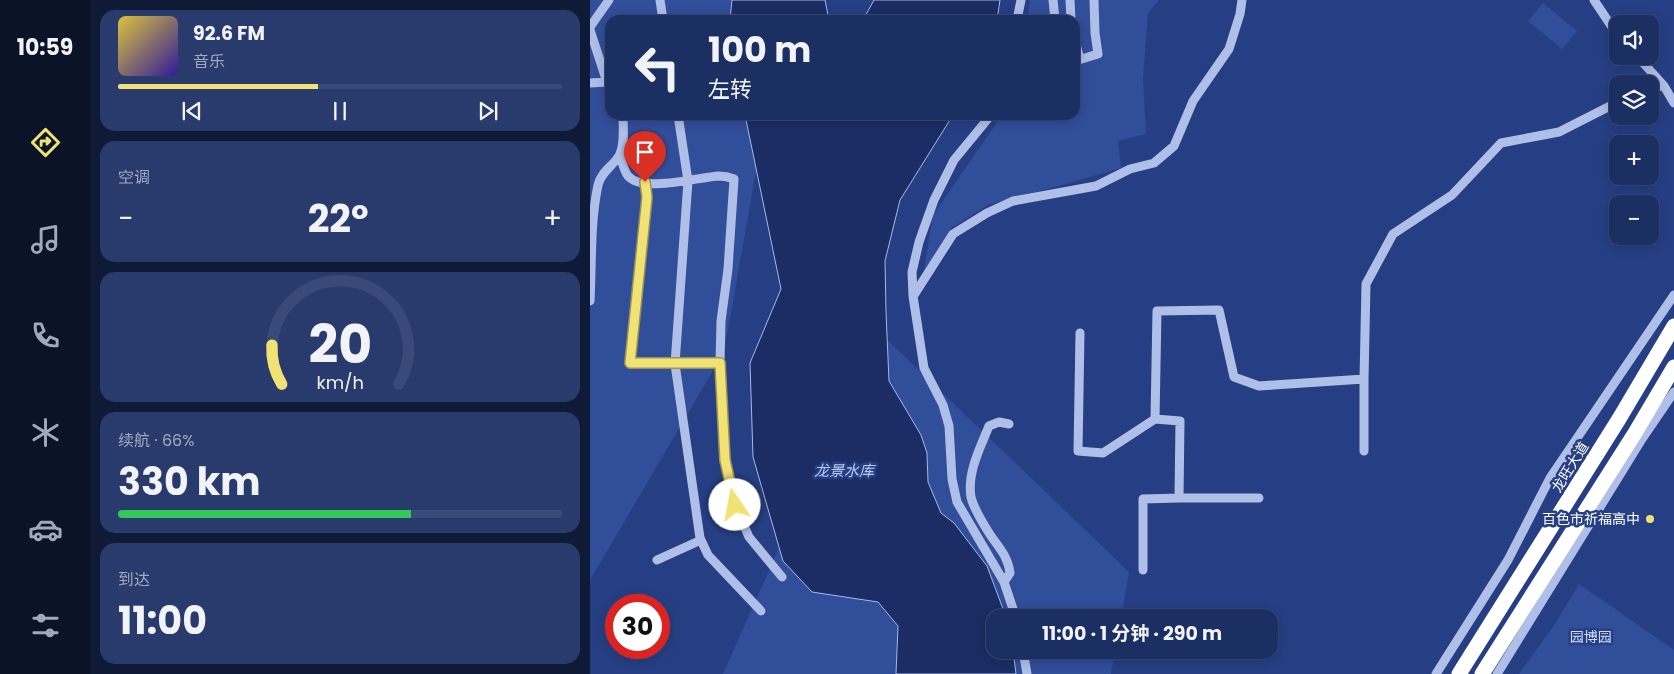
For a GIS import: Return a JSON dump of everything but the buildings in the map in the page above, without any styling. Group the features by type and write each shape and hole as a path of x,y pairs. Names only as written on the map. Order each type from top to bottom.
{"highway":[{"name":"龙旺大道","path":"1459,674 1619,419 1674,326"},
{"path":"1482,674 1635,433 1674,367"}],"street":[{"path":"605,75 590,28 609,0"},
{"path":"660,0 662,15"},
{"path":"1019,15 1021,0"},
{"path":"1053,0 1055,15"},
{"path":"1070,0 1071,15"},
{"path":"1080,59 1098,54 1094,0"},
{"path":"913,296 953,234 987,213 1012,201 1096,186 1130,169 1154,163 1174,146 1192,101 1229,49 1240,14 1242,0"},
{"path":"1594,0 1609,22"},
{"path":"1645,65 1664,86 1674,103"},
{"path":"590,82 605,84"},
{"path":"1659,86 1664,86"},
{"path":"1364,450 1366,284 1392,234 1452,195 1501,143 1559,132 1609,107"},
{"path":"623,120 620,155 626,174 632,180 659,184 718,176 734,179 728,269 721,322 720,363 725,460 735,505 749,537 782,577"},
{"path":"679,120 688,181 675,364 701,540 708,555 761,611"},
{"path":"986,120 954,160 934,200 919,242 912,272 913,296 924,368 943,405 949,426 952,479 957,502 1004,582 1013,609"},
{"path":"590,301 590,241 598,185 604,172 620,155"},
{"path":"645,182 647,197 630,363 720,363"},
{"path":"1436,674 1508,560 1550,478 1674,295"},
{"path":"1155,419 1157,311 1219,310 1234,376 1259,386 1364,379"},
{"path":"1080,333 1078,451 1103,453 1155,419 1180,421 1180,498"},
{"path":"1497,674 1642,439 1674,392"},
{"path":"1004,582 1010,573 1009,562 988,532 972,498 972,484 973,468 989,426 999,422 1009,424"},
{"path":"1143,570 1143,499 1259,498"},
{"path":"657,560 701,540"},
{"path":"1024,659 1026,674"}],"green space":[{"path":"590,0 786,0 784,15 605,15 605,120 765,120 724,352 590,580"},
{"path":"1030,0 1159,0 1148,13 1143,79 1146,134 1118,141 1121,168 988,205 951,228 923,277 933,215 999,120 1080,120 1080,15 1028,15"},
{"path":"1543,3 1577,31 1562,49 1528,21"},
{"path":"876,329 1129,572 1122,609 986,609 986,659 1114,659 1111,674 723,674"},
{"name":"园博园","path":"1579,584 1674,650 1674,674 1519,674 1555,624"}],"water":[{"path":"732,0 825,0 828,15 730,15"},
{"path":"874,0 1000,0 998,15 866,15"},
{"name":"龙景水库","path":"746,120 950,120 900,200 885,261 889,381 921,435 927,453 928,482 941,513 954,523 987,566 1003,609 986,609 986,659 1014,659 1016,674 896,674 898,626 878,602 812,592 783,561 753,457 750,363 781,289"}],"place":[{"name":"百色市祈福高中","path":"1650,519"}],"route":[{"path":"645,182 647,197 630,363 720,363 725,460 735,505"}]}
